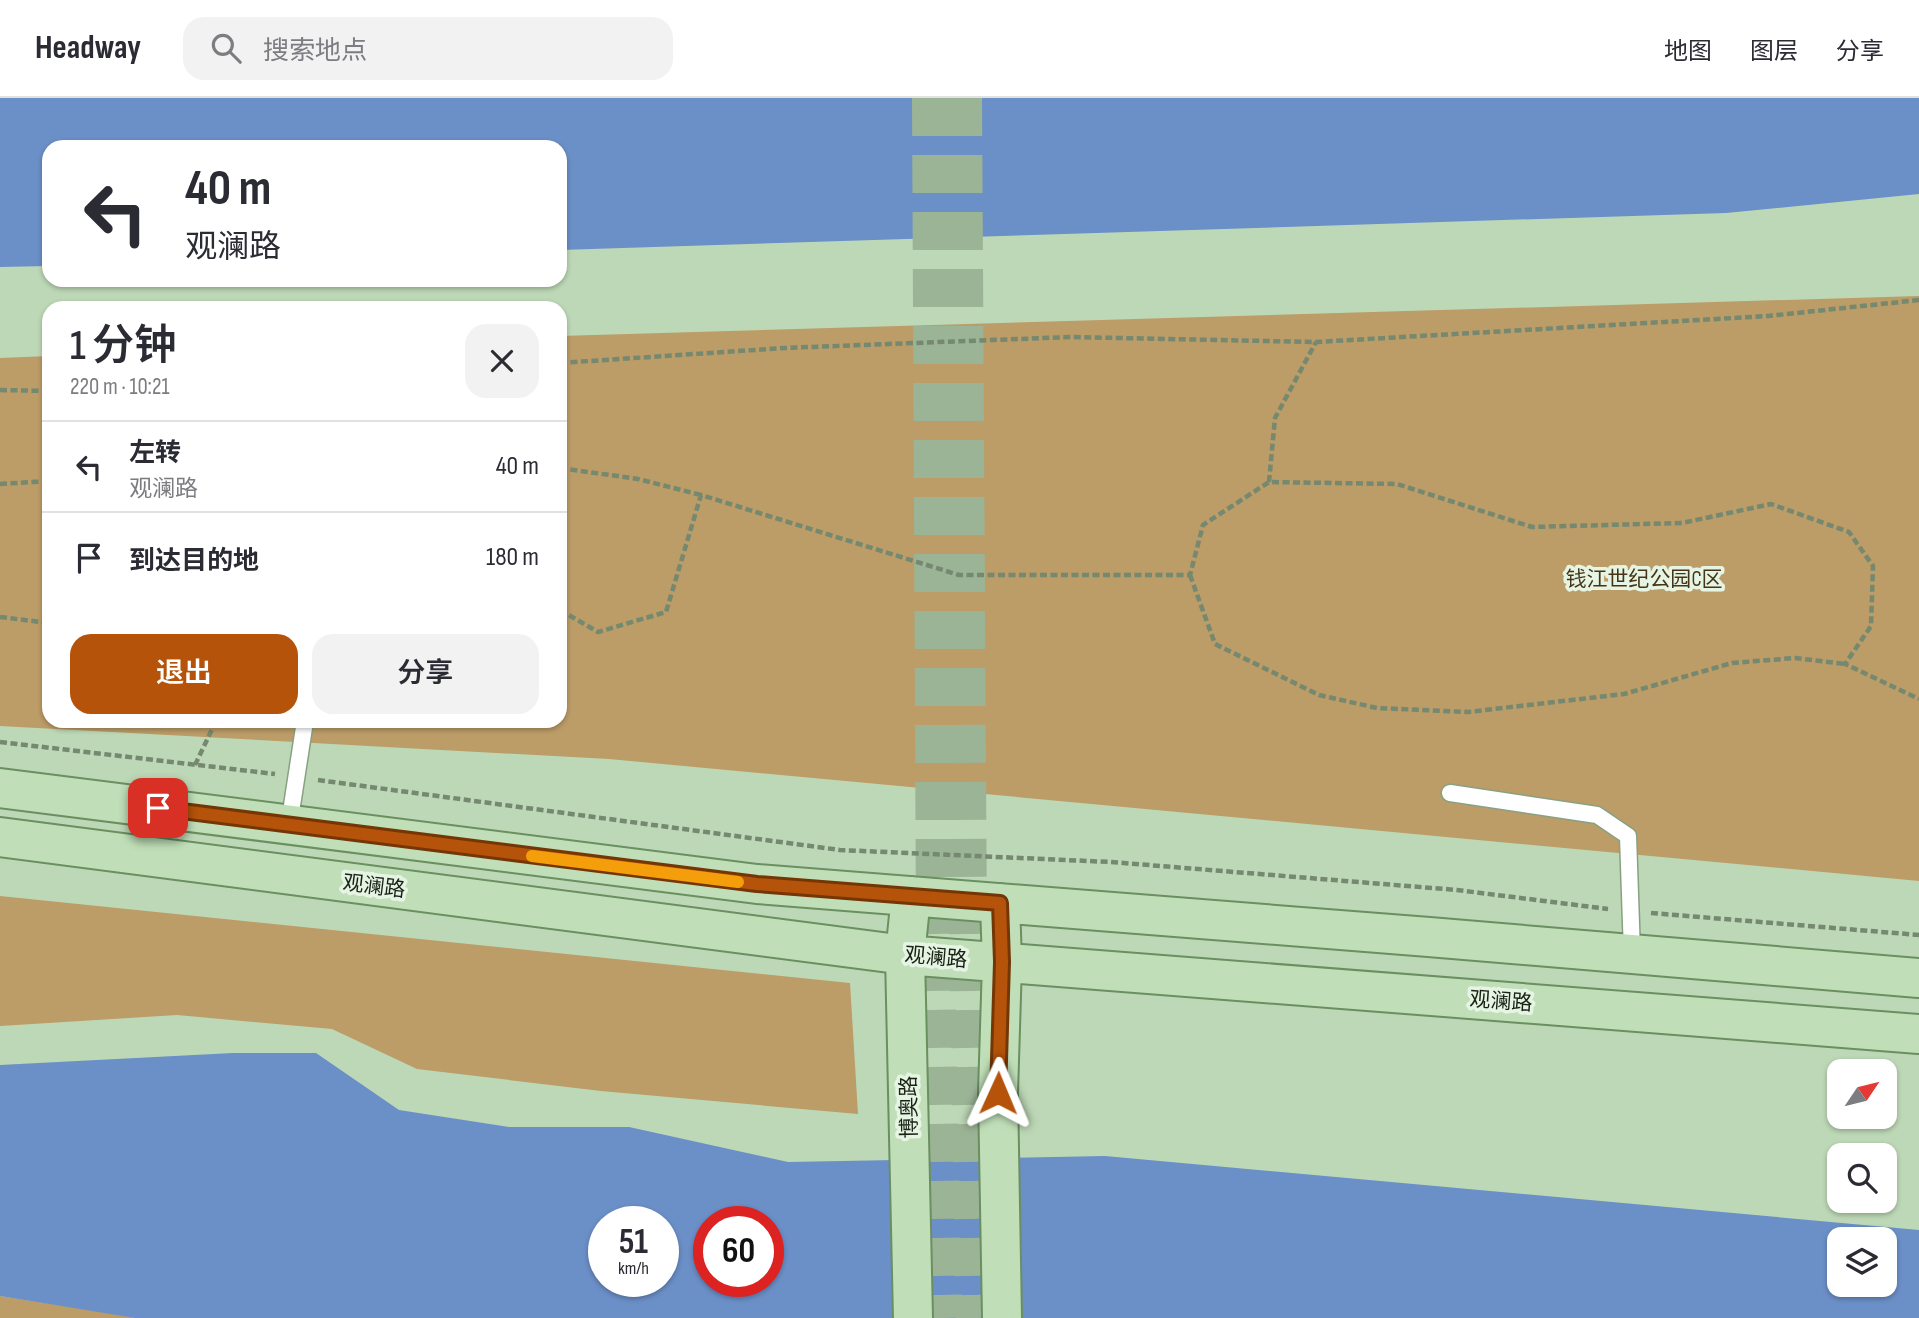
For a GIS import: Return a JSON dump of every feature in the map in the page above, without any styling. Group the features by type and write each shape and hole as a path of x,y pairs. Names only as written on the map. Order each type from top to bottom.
{"main road":[{"path":"0,788 757,884 1919,978"},
{"name":"观澜路","path":"0,837 905,955 1919,1034"},
{"name":"博奥路","path":"911,896 905,955 913,1318"},
{"path":"1000,903 1002,1318"}],"lane":[{"path":"289,825 304,728"},
{"path":"1450,793 1598,814 1628,836 1632,953"}],"path":[{"path":"567,363 784,348 1071,337 1316,342 1768,316 1919,300"},
{"path":"1269,482 1275,418 1316,342"},
{"path":"0,390 42,391"},
{"path":"567,469 638,479 701,495 959,575 1191,575"},
{"path":"0,484 42,481"},
{"path":"1845,664 1871,626 1873,566 1849,532 1771,504 1682,523 1532,527 1396,484 1269,482 1203,525 1191,575 1215,644 1320,695 1377,708 1468,712 1624,694 1732,663 1795,658 1845,664 1919,699"},
{"path":"567,614 598,632 666,612 701,495"},
{"path":"0,617 42,622"},
{"path":"195,765 213,728"},
{"path":"0,742 297,777 840,850 1125,863 1457,890 1630,911 1919,935"}],"green space":[{"name":"钱江世纪公园C区","path":"1919,296 1919,881 609,759 0,726 0,358 42,356 42,728 567,728 567,336"},
{"path":"0,896 850,983 858,1114 601,1091 417,1069 332,1029 177,1015 0,1026"},
{"path":"0,1296 121,1315 135,1318 0,1318"}],"water":[{"path":"0,98 1919,98 1919,194 1726,213 567,250 567,140 42,140 42,266 0,267"},
{"path":"233,1053 316,1053 399,1110 509,1127 629,1127 788,1162 1105,1156 1886,1227 1827,1227 1827,1297 1897,1297 1897,1228 1919,1230 1919,1318 135,1318 0,1296 0,1065"}],"tunnel":[{"path":"931,98 935,930 943,1318"},
{"path":"963,98 968,932 975,1318"}],"slow traffic":[{"path":"532,856 738,882"}],"route":[{"path":"158,808 757,884 1000,903 1002,962 998,1093"}]}
